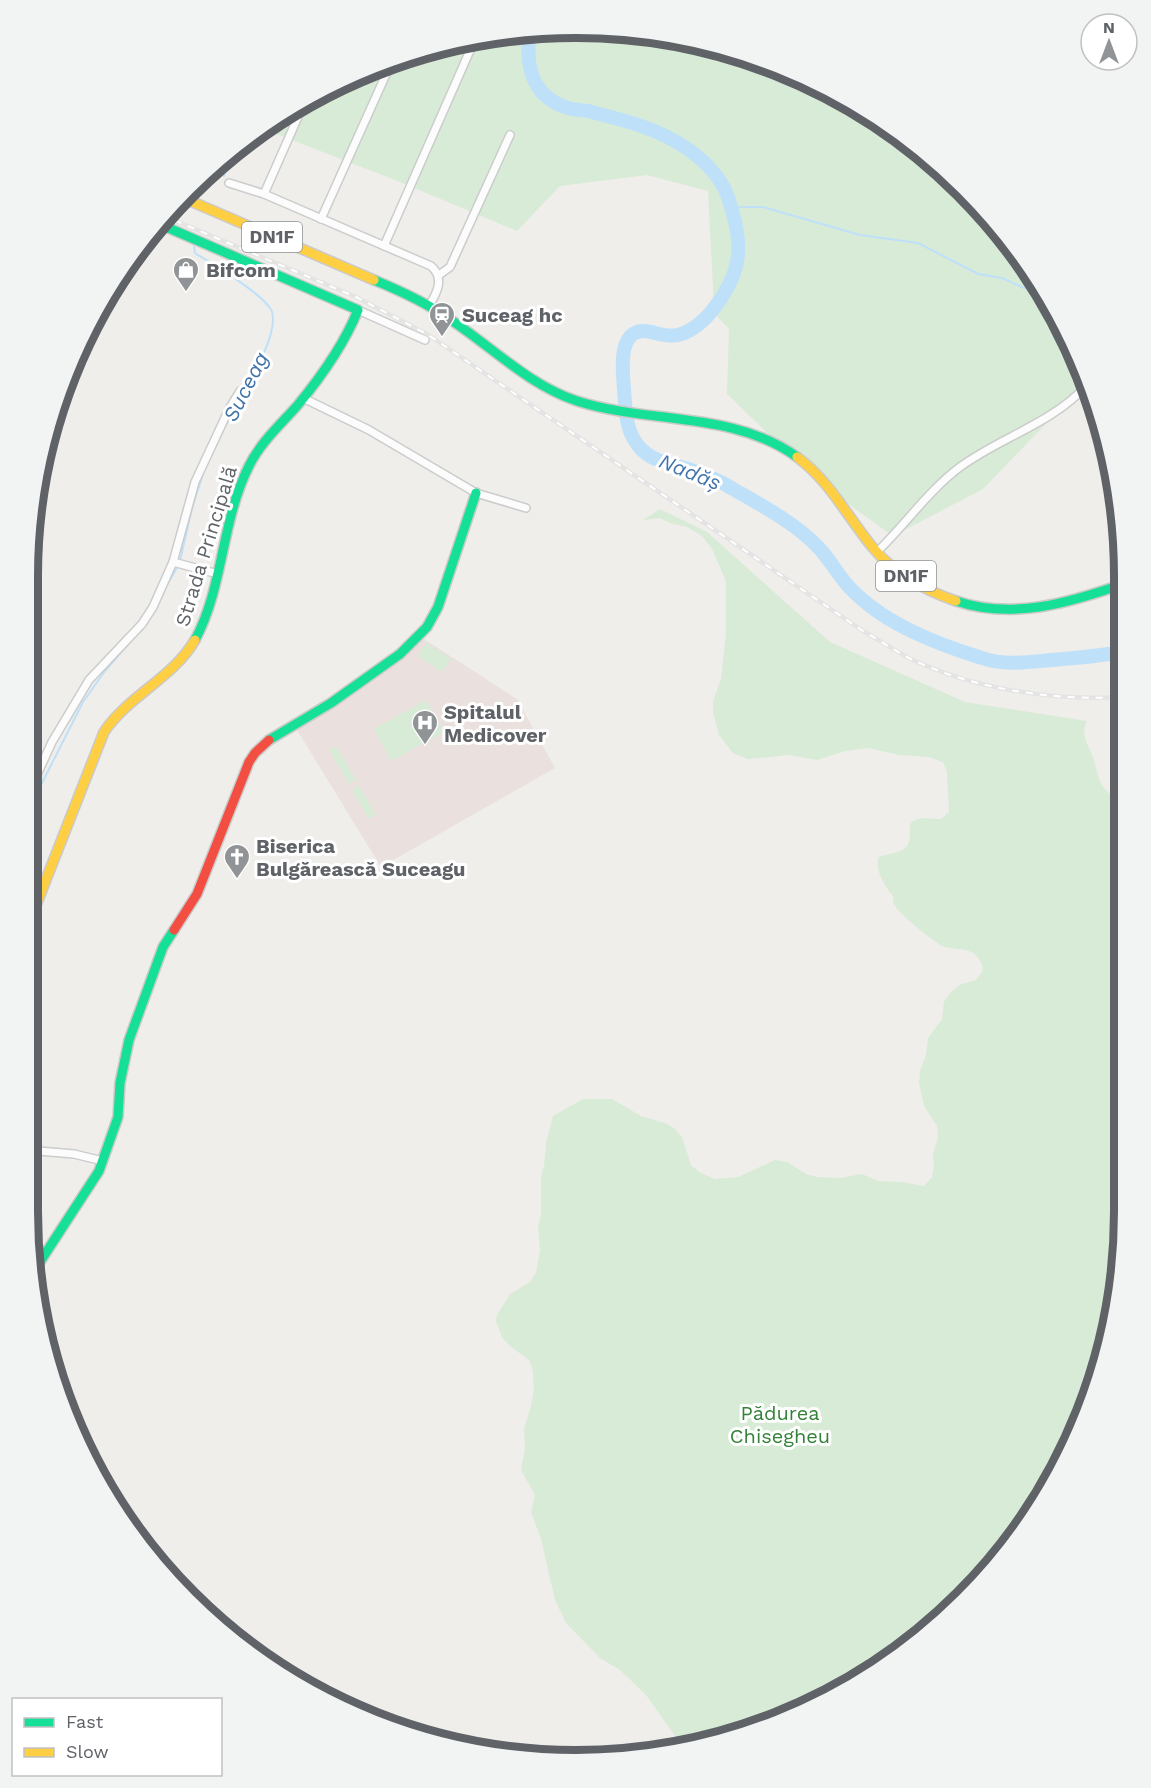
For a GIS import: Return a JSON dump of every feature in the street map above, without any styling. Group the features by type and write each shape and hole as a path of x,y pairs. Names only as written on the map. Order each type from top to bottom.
{"street":[{"path":"384,246 471,48"},
{"path":"321,219 387,72"},
{"path":"264,194 299,115"},
{"path":"438,275 450,267 510,135"},
{"path":"229,183 264,194 431,266 438,275 438,288 429,306"},
{"name":"DN1F","path":"190,201 429,306 468,331 507,362 542,385 567,397 596,406 732,428 778,445 803,461 826,483 877,552 905,576 934,593 961,603 989,609 1018,610 1046,608 1077,601 1114,587"},
{"path":"166,227 425,340"},
{"name":"Strada Principală","path":"38,900 104,732 125,705 166,673 190,648 205,620 239,490 247,470 270,435 303,398 352,326 358,310"},
{"path":"38,772 52,742 89,680 142,624 177,563 195,482 229,409 240,391"},
{"path":"877,552 958,469 984,450 1064,407 1081,391"},
{"path":"303,398 369,430 476,493 526,507"},
{"path":"40,1262 93,1182 103,1161 118,1117 120,1083 129,1040 160,954 197,894 249,762 267,741 331,703 400,654 427,627 438,607 476,493"},
{"path":"177,563 218,574"},
{"path":"38,1151 68,1153 103,1161"}],"shaded area":[{"name":"Spitalul Medicover","path":"419,636 517,699 555,768 381,867 294,725"}],"green space":[{"path":"576,38 646,42 715,56 748,66 813,93 874,128 930,171 956,195 980,221 1023,277 1058,338 1080,389 983,489 893,536 819,483 727,394 729,329 713,312 708,191 647,175 560,186 517,231 271,132 338,93 370,78 436,56 505,42"},
{"name":"Pădurea Chisegheu","path":"660,509 707,532 830,642 965,702 1087,721 1084,731 1099,779 1114,799 1114,1212 1112,1248 1109,1283 1095,1352 1073,1418 1041,1482 1023,1511 980,1567 930,1617 874,1660 813,1695 748,1722 678,1740 646,1695 620,1670 600,1658 566,1623 555,1600 541,1539 531,1512 535,1495 521,1470 525,1448 524,1429 534,1389 533,1371 529,1360 502,1337 496,1321 497,1315 510,1294 530,1282 536,1273 540,1250 538,1227 541,1215 541,1177 553,1116 583,1099 612,1099 641,1116 674,1128 682,1137 691,1165 699,1172 715,1179 738,1177 775,1160 787,1162 806,1174 817,1177 840,1178 862,1174 878,1181 924,1186 932,1177 933,1154 938,1137 937,1126 924,1106 919,1083 928,1038 942,1019 944,1002 950,993 959,985 976,980 983,970 978,957 974,954 967,950 942,946 900,912 893,902 894,897 879,873 879,857 907,846 912,821 922,818 941,819 949,812 947,772 943,762 928,757 899,755 869,748 845,751 817,760 789,755 748,759 733,753 719,735 713,712 713,701 721,679 726,633 726,581 712,549 702,536 687,527 660,518 643,520"},
{"path":"426,643 451,659 442,672 418,656"},
{"path":"426,700 444,732 391,761 374,729"},
{"path":"336,746 356,780 349,784 329,750"},
{"path":"359,786 376,815 369,819 352,790"}],"waterway":[{"name":"Nadăș","path":"529,40 528,54 532,76 537,86 553,102 568,108 636,124 665,136 692,152 704,162 725,189 733,214 738,240 737,263 729,285 711,311 689,331 672,336 648,331 638,332 633,334 626,345 623,368 626,414 632,437 642,450 657,460 716,480 776,514 816,545 848,586 866,603 881,614 930,640 982,658 1008,663 1114,653"},
{"name":"Suceag","path":"224,176 227,166"},
{"path":"732,212 740,207 763,207 860,235 918,243 978,274 1002,278 1024,288 1030,288"},
{"name":"Suceag","path":"194,247 195,253 264,301 270,308 273,319 271,333 257,369 223,430"},
{"name":"Suceag","path":"180,561 192,508 203,474"},
{"name":"Suceag","path":"164,590 178,566"},
{"name":"Suceag","path":"38,792 83,702 105,671 139,631"}],"railway":[{"path":"172,219 356,297 427,334 863,631 911,659 961,678 1014,691 1069,697 1114,697"}],"traffic: fast":[{"path":"166,227 358,310 346,336 323,372 265,442 249,466 233,509 212,598 195,640"},
{"path":"374,280 433,308 527,376 560,394 604,408 690,420 746,432 772,442 797,457"},
{"path":"269,740 331,703 400,654 427,627 438,607 476,493"},
{"path":"956,601 977,607 1019,609 1061,603 1114,587"},
{"path":"40,1262 99,1171 118,1117 120,1083 129,1040 163,947 174,930"}],"traffic: slow":[{"path":"190,201 374,280"},
{"path":"797,457 829,488 882,558 911,580 956,601"},
{"path":"38,900 104,732 126,707 175,665 195,640"}],"traffic: jam":[{"path":"174,930 197,894 249,762 269,740"}],"place":[{"name":"Bifcom","path":"186,293"},
{"name":"Suceag hc","path":"442,338"},
{"name":"Spitalul Medicover","path":"425,746"},
{"name":"Biserica Bulgărească Suceagu","path":"237,880"}]}
